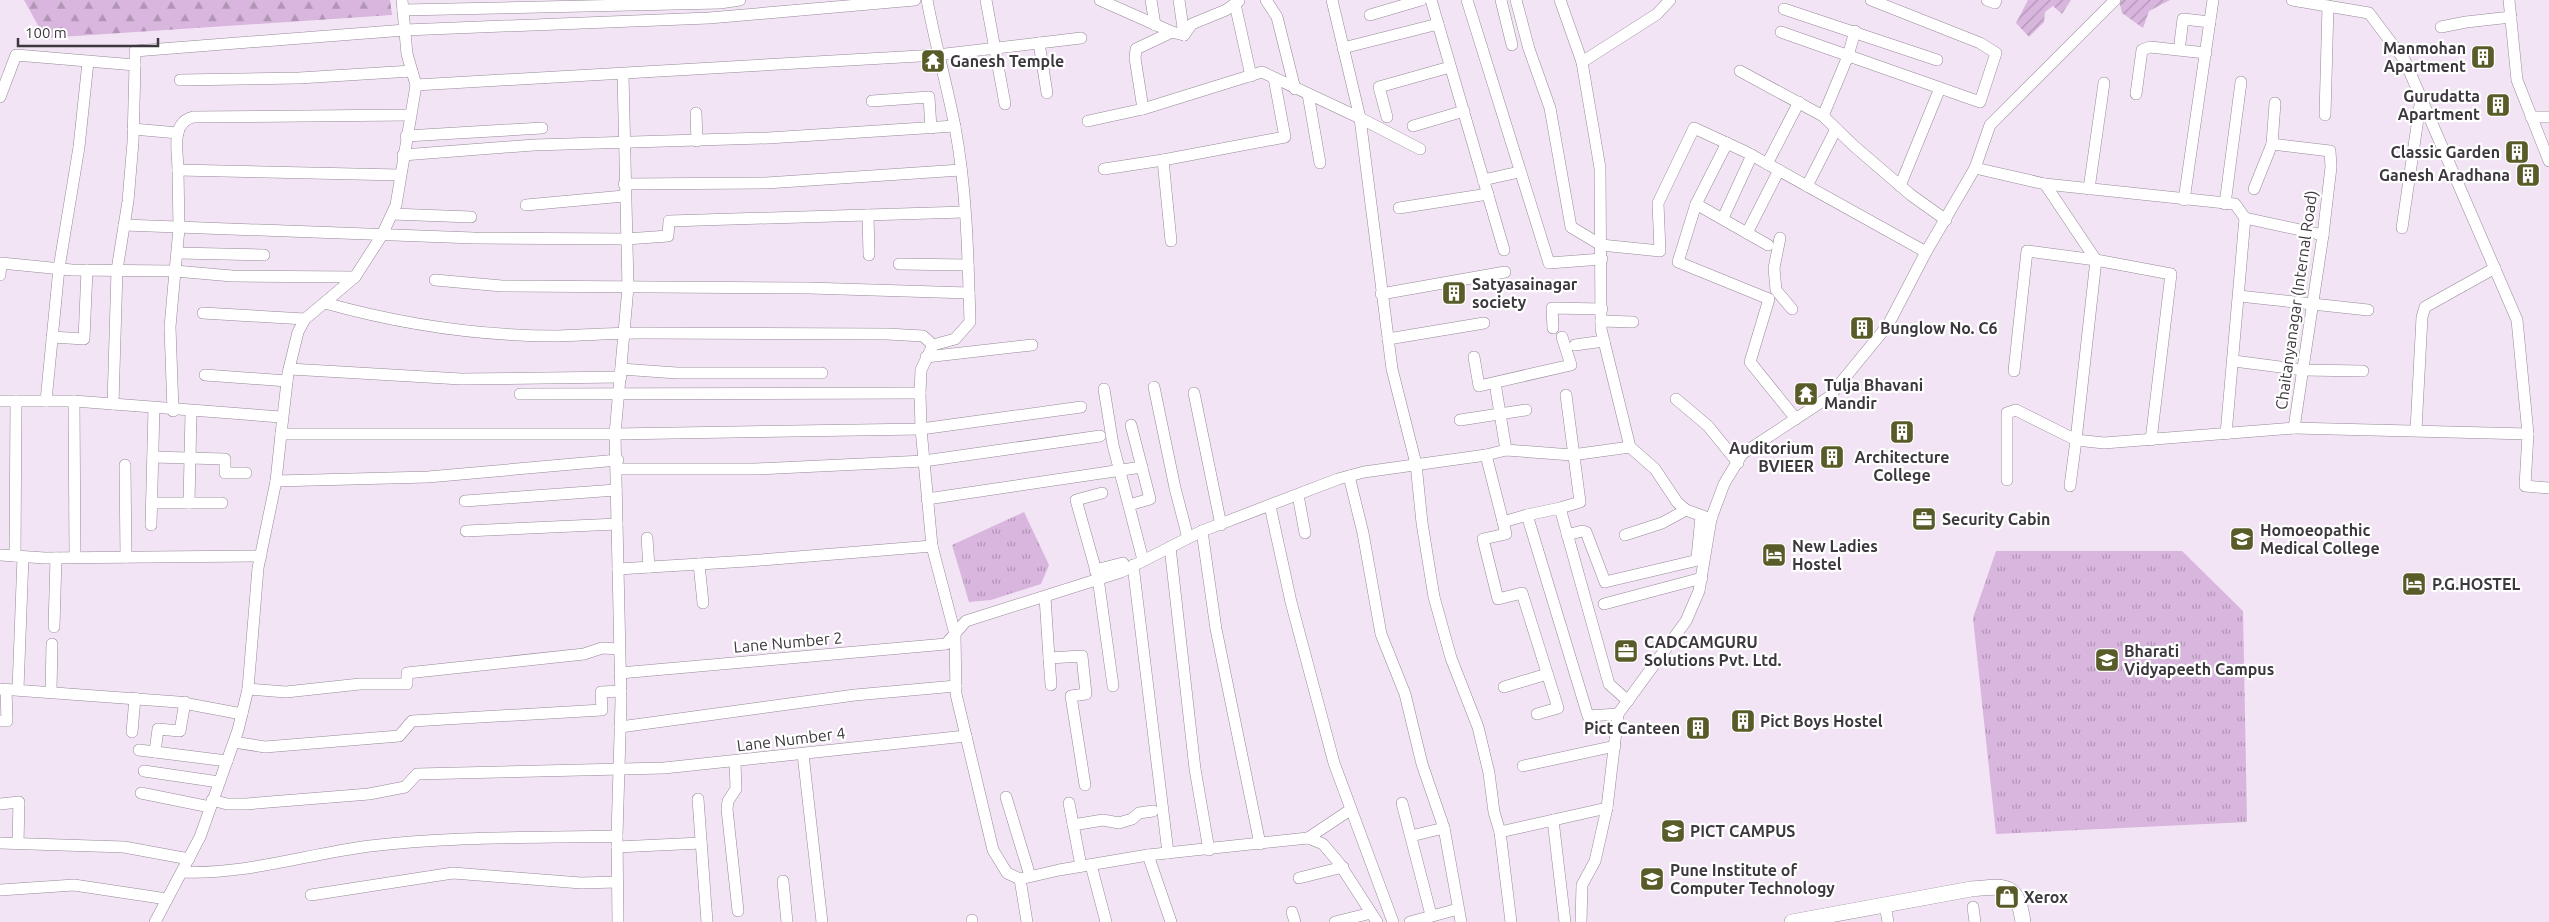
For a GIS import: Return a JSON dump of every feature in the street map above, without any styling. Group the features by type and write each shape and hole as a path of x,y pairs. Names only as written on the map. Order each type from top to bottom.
{"street":[{"path":"155,922 189,859 234,742 242,714 248,688 261,556 276,481 281,417 298,332 305,319 355,277 382,235 396,204 416,85 407,54 402,5 720,3 740,0"},
{"path":"113,404 117,270 128,201 133,129 135,50 405,30 709,18 915,0"},
{"path":"927,0 937,55 955,126 962,170 970,322 955,338 933,345 926,356 921,370 921,429 932,546 955,634 956,686 993,850 999,863 1007,873 1025,878 1086,865 1148,855 1308,838 1350,810"},
{"path":"986,0 1005,104"},
{"path":"1151,0 1155,25"},
{"path":"1179,0 1184,35"},
{"path":"1266,0 1276,17 1295,89"},
{"path":"1332,0 1360,118 1392,369 1416,464 1422,523 1434,597 1451,658 1478,726 1489,773 1494,812 1500,832 1511,922"},
{"path":"1370,15 1421,0"},
{"path":"1432,0 1504,250"},
{"path":"1467,0 1548,263 1602,259"},
{"path":"1500,0 1512,45"},
{"path":"1516,0 1529,49 1550,108 1570,227 1601,245 1660,251 1658,202 1694,128 1752,155 1926,252"},
{"path":"1560,0 1582,62 1600,168 1601,321 1604,341 1630,447 1655,469 1677,502 1686,510 1706,518"},
{"path":"1781,32 1980,102 1996,53 1980,43 1870,0"},
{"path":"1987,0 1994,3 1996,0"},
{"path":"1568,535 1582,531 1586,532 1605,582 1694,561 1697,558 1706,518 1742,454 1829,397 1888,325 1926,252 1975,168 1990,125 2116,0"},
{"path":"2184,200 2213,0"},
{"path":"2292,0 2369,13 2405,61 2517,320 2528,434 2525,486 2549,488"},
{"path":"2510,0 2517,80 2530,117 2549,161"},
{"path":"1104,1 1155,25 1184,35"},
{"path":"1582,62 1657,14 1668,1"},
{"path":"1184,35 1192,24 1232,4 1251,76"},
{"path":"2325,115 2328,6"},
{"path":"1784,9 1854,30 1937,60"},
{"path":"2441,27 2511,17"},
{"path":"2180,43 2183,19 2210,22"},
{"path":"1343,48 1438,24"},
{"path":"1823,116 1848,56 1854,30"},
{"path":"1144,109 1135,58 1136,49 1172,32"},
{"path":"416,85 937,55 1081,38"},
{"path":"1039,43 1047,93"},
{"path":"2136,94 2142,50 2150,47 2206,53"},
{"path":"0,97 16,55 135,65"},
{"path":"46,400 59,268 79,148 88,62"},
{"path":"1387,117 1379,87 1450,67"},
{"path":"180,80 299,78 412,71"},
{"path":"1740,71 1823,116 1836,130 1900,186 1946,220"},
{"path":"1088,121 1144,109 1262,72 1360,118 1420,149"},
{"path":"618,922 617,842 621,691 616,434 628,287 622,74"},
{"path":"1104,169 1285,137 1274,78"},
{"path":"2224,204 2241,82"},
{"path":"2089,189 2104,83"},
{"path":"1900,186 1940,88"},
{"path":"1308,94 1320,163"},
{"path":"872,101 929,97 931,128"},
{"path":"2402,228 2421,98"},
{"path":"1767,164 1799,102"},
{"path":"2254,190 2272,144 2275,103"},
{"path":"1413,126 1464,111"},
{"path":"696,113 697,141"},
{"path":"172,411 170,327 178,253 179,126 193,117 410,115"},
{"path":"2530,117 2549,117"},
{"path":"403,155 534,145 697,141 955,126"},
{"path":"406,136 542,128"},
{"path":"133,129 178,133"},
{"path":"1807,186 1836,130"},
{"path":"1727,143 1696,204 1678,262 1769,300 1750,362 1796,419"},
{"name":"Chaitanyanagar (Internal Road)","path":"2272,144 2330,151 2331,167 2323,235 2294,428 2528,434"},
{"path":"1722,218 1752,155"},
{"path":"1163,160 1171,241"},
{"path":"1975,168 2045,184 2235,204 2245,218 2234,361 2226,434"},
{"path":"178,170 400,175"},
{"path":"526,205 624,190 962,170"},
{"path":"1747,233 1779,170"},
{"path":"1483,180 1519,172"},
{"path":"2045,184 2096,260 2070,486"},
{"path":"1399,208 1488,194"},
{"path":"1696,204 1768,245"},
{"path":"124,225 179,229 382,235 626,239 668,236 669,221 964,212"},
{"path":"392,214 471,217"},
{"path":"868,215 869,255"},
{"path":"2245,218 2323,235"},
{"path":"1780,238 1774,268 1776,290 1792,309"},
{"path":"2014,371 2027,251 2096,260 2171,274 2151,440"},
{"path":"178,253 264,255"},
{"path":"0,276 1,263 87,270 175,271 232,276 355,277"},
{"path":"899,264 968,265"},
{"path":"2416,430 2422,317 2425,307 2495,268"},
{"path":"52,337 84,339 87,270"},
{"path":"1381,294 1506,272"},
{"path":"435,280 502,286 810,288 969,293"},
{"path":"2239,296 2368,310"},
{"path":"325,304 419,324 497,332 557,336 624,333 888,334 923,336 933,345"},
{"path":"1552,328 1552,308 1602,309"},
{"path":"203,313 305,319"},
{"path":"1601,321 1634,322"},
{"path":"1388,339 1484,323"},
{"path":"1474,358 1479,386 1571,365 1562,337"},
{"path":"1576,345 1604,341"},
{"path":"926,356 1032,345"},
{"path":"2234,361 2303,370 2363,371"},
{"path":"290,369 461,380 621,373 822,373"},
{"path":"205,375 287,381"},
{"path":"1495,383 1506,450 1572,455 1630,447"},
{"path":"1154,387 1174,488 1188,538"},
{"path":"1104,389 1129,505 1133,563 1168,853"},
{"path":"520,394 920,393"},
{"path":"1194,393 1222,525"},
{"path":"1503,522 1580,502 1572,455 1566,395"},
{"path":"1676,399 1708,426 1738,463"},
{"path":"0,401 74,401 172,411 281,417"},
{"path":"74,401 75,557"},
{"path":"0,721 7,721 19,557 16,402"},
{"path":"280,434 616,434 921,429 1081,407"},
{"path":"151,525 154,408"},
{"path":"1460,420 1526,410"},
{"path":"2006,480 2007,413 2016,410 2076,440 2104,443 2294,428"},
{"path":"189,503 191,412"},
{"path":"1129,505 1150,499 1131,425"},
{"path":"276,481 428,477 618,465 756,469 924,461 1100,436"},
{"name":"Lane Number 2","path":"620,673 946,644 966,621 1045,597 1097,574 1121,572 1133,563 1202,531 1349,476 1416,464 1486,456 1506,450"},
{"path":"1486,456 1506,534 1483,539 1498,599 1522,593 1558,708 1537,714"},
{"path":"153,457 225,459 225,473 246,473"},
{"path":"125,465 126,557"},
{"path":"927,499 1142,467"},
{"path":"1349,476 1363,533 1381,634 1405,694 1422,764 1444,828 1461,922"},
{"path":"465,501 616,490"},
{"path":"1102,494 1076,500 1097,574 1113,686"},
{"path":"1298,495 1305,533"},
{"path":"152,503 222,503"},
{"path":"1270,506 1322,723 1350,810 1392,922"},
{"path":"1560,508 1609,684 1628,701"},
{"path":"1625,535 1662,523 1686,510"},
{"path":"1527,515 1588,716 1618,714"},
{"path":"1580,922 1582,886 1595,861 1607,808 1618,714 1686,621 1702,578 1706,518"},
{"path":"466,531 617,524"},
{"path":"1202,531 1216,629 1260,844"},
{"path":"647,538 649,567"},
{"path":"618,568 699,564 932,546"},
{"path":"1170,547 1195,769 1209,850"},
{"path":"0,555 56,558 261,556"},
{"path":"54,627 56,558"},
{"path":"699,564 703,603"},
{"path":"1604,604 1702,578"},
{"path":"1045,597 1051,685"},
{"path":"51,691 52,644"},
{"path":"248,688 286,692 360,684 407,684 407,673 584,654 602,648 619,648"},
{"path":"1050,658 1082,656 1086,694 1071,696 1085,786"},
{"path":"1504,687 1547,674"},
{"path":"620,726 855,695 956,686"},
{"path":"8,689 185,702 242,714"},
{"path":"234,742 266,746 399,736 412,721 602,710 601,692 621,691"},
{"path":"132,732 135,698"},
{"path":"155,752 158,729 180,731 185,702"},
{"name":"Lane Number 4","path":"141,793 211,804 246,804 370,794 405,787 416,774 664,768 735,762 966,736"},
{"path":"1523,766 1615,746"},
{"path":"139,750 226,761"},
{"path":"803,754 822,922"},
{"path":"735,762 736,790 728,801 727,809 738,911"},
{"path":"144,771 219,782"},
{"path":"1006,797 1025,878 1027,922"},
{"path":"698,799 707,922"},
{"path":"0,804 20,802 18,842"},
{"path":"1069,803 1073,825 1106,922"},
{"path":"1402,803 1431,915"},
{"path":"1500,832 1607,808"},
{"path":"1073,825 1103,820 1119,823 1132,819 1139,813 1153,811"},
{"path":"1553,820 1565,922"},
{"path":"1411,836 1444,828"},
{"path":"1308,838 1323,844 1342,868 1374,917 1335,922"},
{"path":"182,872 232,871 368,846 446,839 701,843"},
{"path":"0,843 18,842 124,847 189,859"},
{"path":"1148,855 1171,922"},
{"path":"1299,878 1342,868"},
{"path":"311,895 453,873 581,883 617,882"},
{"path":"783,881 787,922"},
{"path":"0,890 74,885 167,899"},
{"path":"1792,922 1971,889 2000,887 2013,891 2020,901 2023,922"},
{"path":"1882,906 1883,922"},
{"path":"1882,906 1888,922"},
{"path":"1973,907 1975,922"},
{"path":"1410,922 1458,909"}],"green space":[{"path":"24,0 390,0 392,15 45,38"},
{"path":"2028,0 2071,0 2062,14 2053,6 2045,12 2044,22 2029,37 2016,23"},
{"path":"2119,0 2170,0 2149,11 2143,28 2122,13"},
{"path":"1024,512 1049,565 1041,584 991,600 969,602 952,545"},
{"path":"1996,551 2182,551 2243,611 2247,822 1996,834 1973,618"}],"place":[{"name":"Manmohan Apartment","path":"2483,57"},
{"name":"Ganesh Temple","path":"933,61"},
{"name":"Gurudatta Apartment","path":"2498,105"},
{"name":"Classic Garden","path":"2517,152"},
{"name":"Ganesh Aradhana","path":"2528,175"},
{"name":"Satyasainagar society","path":"1454,293"},
{"name":"Bunglow No. C6","path":"1862,328"},
{"name":"Tulja Bhavani Mandir","path":"1806,394"},
{"name":"Architecture College","path":"1902,432"},
{"name":"Auditorium BVIEER","path":"1832,457"},
{"name":"Security Cabin","path":"1924,519"},
{"name":"Homoeopathic Medical College","path":"2242,539"},
{"name":"New Ladies Hostel","path":"1774,555"},
{"name":"P.G.HOSTEL","path":"2414,584"},
{"name":"CADCAMGURU Solutions Pvt. Ltd.","path":"1626,651"},
{"name":"Bharati Vidyapeeth Campus","path":"2107,660"},
{"name":"Pict Boys Hostel","path":"1743,721"},
{"name":"Pict Canteen","path":"1698,728"},
{"name":"PICT CAMPUS","path":"1673,831"},
{"name":"Pune Institute of Computer Technology","path":"1652,879"},
{"name":"Xerox","path":"2007,897"}]}
